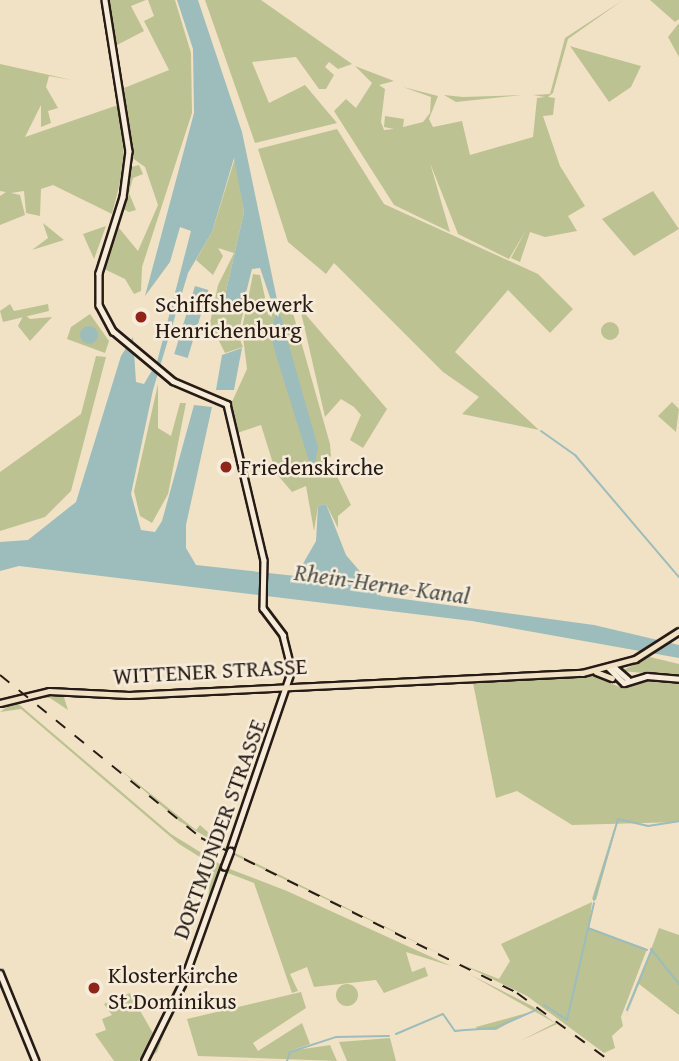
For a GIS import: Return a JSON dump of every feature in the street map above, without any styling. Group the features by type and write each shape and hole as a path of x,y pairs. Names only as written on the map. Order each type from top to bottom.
{"main road":[{"path":"105,0 129,151 97,292 104,318 126,343 161,372 219,397 229,409 265,573 262,597 264,612 287,643 289,683"},
{"path":"593,671 611,668 643,655 679,631"},
{"path":"611,668 612,678"},
{"path":"611,668 617,677 632,680"},
{"path":"593,671 612,678 632,680 679,678"},
{"name":"WITTENER STRASSE","path":"0,703 38,691 128,695 289,683 593,671"},
{"name":"DORTMUNDER STRASSE","path":"144,1061 183,984 289,683"},
{"path":"0,973 36,1061"}],"green space":[{"path":"108,0 146,0 131,6 144,31 117,45"},
{"path":"148,0 175,0 191,53 192,113 142,267 141,291 134,294 125,279 102,268 120,216 119,228 138,251 158,205 145,167 131,157 124,88 169,70 144,21 154,16"},
{"path":"205,0 261,0 352,64 338,69 329,62 325,67 334,75 326,89 319,89 296,57 252,62 269,103 305,85 337,123 255,143"},
{"path":"623,0 568,39 553,93 548,97 555,98 553,115 543,116 560,166 585,206 568,216 577,231 545,237 530,232 520,262 511,258 526,230 509,259 458,234 430,163 450,232 394,205 334,111 346,99 356,108 372,83 355,66 394,81 379,85 385,89 381,122 384,130 394,129 384,127 385,116 404,119 403,127 423,122 430,113 431,97 403,87 438,96 429,119 433,127 462,121 470,155 533,137 537,98 545,97 533,95 550,94 565,38"},
{"path":"650,0 679,0 679,19 675,22"},
{"path":"679,23 679,57 668,37"},
{"path":"570,46 641,66 631,87 609,102"},
{"path":"0,64 72,80 49,76 46,87 58,108 48,111 51,123 41,127 41,105 25,137 118,105 125,163 112,214 53,185 41,189 40,216 26,213 24,191 11,193 20,195 25,215 0,225 0,196 6,192 0,191"},
{"path":"444,95 463,97 522,95 456,102"},
{"path":"337,129 384,204 538,274 573,309 550,333 508,290 455,352 539,430 462,414 479,397 443,372 334,263 326,274 288,242 258,149"},
{"path":"235,158 244,212 222,309 244,309 238,335 243,347 225,353 210,323 218,285 234,253 218,248 223,256 213,275 196,260 212,232"},
{"path":"139,165 143,174 133,178 129,193 136,210 129,212 123,209 131,167"},
{"path":"653,191 679,229 634,256 602,219"},
{"path":"43,223 64,240 32,250 48,238"},
{"path":"106,226 94,259 83,234"},
{"path":"253,274 260,275 266,302 291,306 330,444 331,456 318,469 333,468 351,505 338,516 338,528 326,504 318,506 314,531 306,486 292,492 276,473 261,425 234,434 231,404 247,369 242,329"},
{"path":"10,304 14,311 48,304 49,311 3,322 0,311"},
{"path":"300,308 387,409 363,448 350,440 361,415 354,407 341,399 325,417"},
{"path":"24,314 30,319 52,317 30,341 18,326"},
{"path":"90,314 109,341 105,353 67,339 71,327"},
{"path":"606,322 614,322 619,331 617,338 606,340 601,335 601,327"},
{"path":"96,356 106,357 71,491 45,517 0,531 0,472 81,414"},
{"path":"158,384 158,428 171,436 180,403 186,403 168,494 152,523 140,516 134,491"},
{"path":"672,402 679,409 676,432 658,416"},
{"path":"650,657 679,664 679,676 621,671"},
{"path":"591,676 620,687 646,679 679,682 679,822 572,825 517,791 496,798 473,683"},
{"path":"63,694 68,710 50,698 26,697"},
{"path":"15,701 171,834 221,865 208,901 211,864 179,844 21,709 0,712"},
{"path":"117,767 196,830 200,825 227,849 179,821"},
{"path":"616,828 596,900 592,899 614,829"},
{"path":"238,841 235,853 455,961 232,854"},
{"path":"227,868 287,891 451,966 406,952 412,972 425,967 428,976 384,993 376,980 314,987 307,967 290,974 298,991 292,993 254,883 228,873 219,889"},
{"path":"592,902 589,928 647,949 621,1017 623,1026 612,1036 615,1048 604,1053 527,996 461,964 499,979 510,961 501,944"},
{"path":"659,928 679,935 679,1015 639,984 624,1022"},
{"path":"469,974 532,1006 557,1024 520,1041 555,1023"},
{"path":"347,984 355,987 358,995 355,1003 347,1006 339,1003 336,995 339,987"},
{"path":"301,992 306,1008 253,1043 258,1051 302,1023 310,1044 290,1051 330,1045 337,1061 198,1056 187,1019"},
{"path":"130,993 154,1035 139,1061 114,1061 95,1034 106,1030 102,1019 112,1015 104,1004"},
{"path":"527,1013 496,1030 477,1030 476,1027"},
{"path":"170,1018 157,1052 146,1061"},
{"path":"390,1038 396,1061 347,1061 339,1042"}],"water":[{"path":"177,0 198,0 242,132 280,314 318,447 313,474 275,352 270,331 276,315 260,268 252,269 241,313 222,309 244,212 234,158 212,232 188,273 153,390 131,494 141,530 155,532 162,521 194,405 212,407 186,525 186,548 196,565 296,576 316,541 318,506 326,504 346,555 381,596 594,625 679,645 679,658 472,621 19,566 0,571 0,542 28,540 76,502 121,356 133,337 136,382 144,384 157,362 191,231 180,227 170,262 145,296 194,113 193,49"},
{"path":"195,286 208,290 188,358 174,354"},
{"path":"89,326 95,329 98,335 95,341 89,344 83,341 80,335 83,329"},
{"path":"242,348 234,390 216,390 222,355"}],"waterway":[{"path":"541,431 575,455 679,577"},
{"path":"594,900 618,819 648,826 679,821"},
{"path":"594,903 588,928 647,950"},
{"path":"544,1005 567,1020 588,928"},
{"path":"651,949 679,984"},
{"path":"627,1010 652,949"},
{"path":"466,1030 495,1028 536,1010"},
{"path":"396,1034 443,1014 455,1031 465,1030"},
{"path":"287,1061 290,1052 336,1037 389,1036"}],"railway":[{"path":"0,675 201,838 517,993 610,1061"}],"place":[{"name":"Schiffshebewerk Henrichenburg","path":"141,317"},
{"name":"Friedenskirche","path":"226,467"},
{"name":"Klosterkirche St.Dominikus","path":"94,988"}],"water label":[{"name":"Rhein-Herne-Kanal","path":"382,584"}]}
